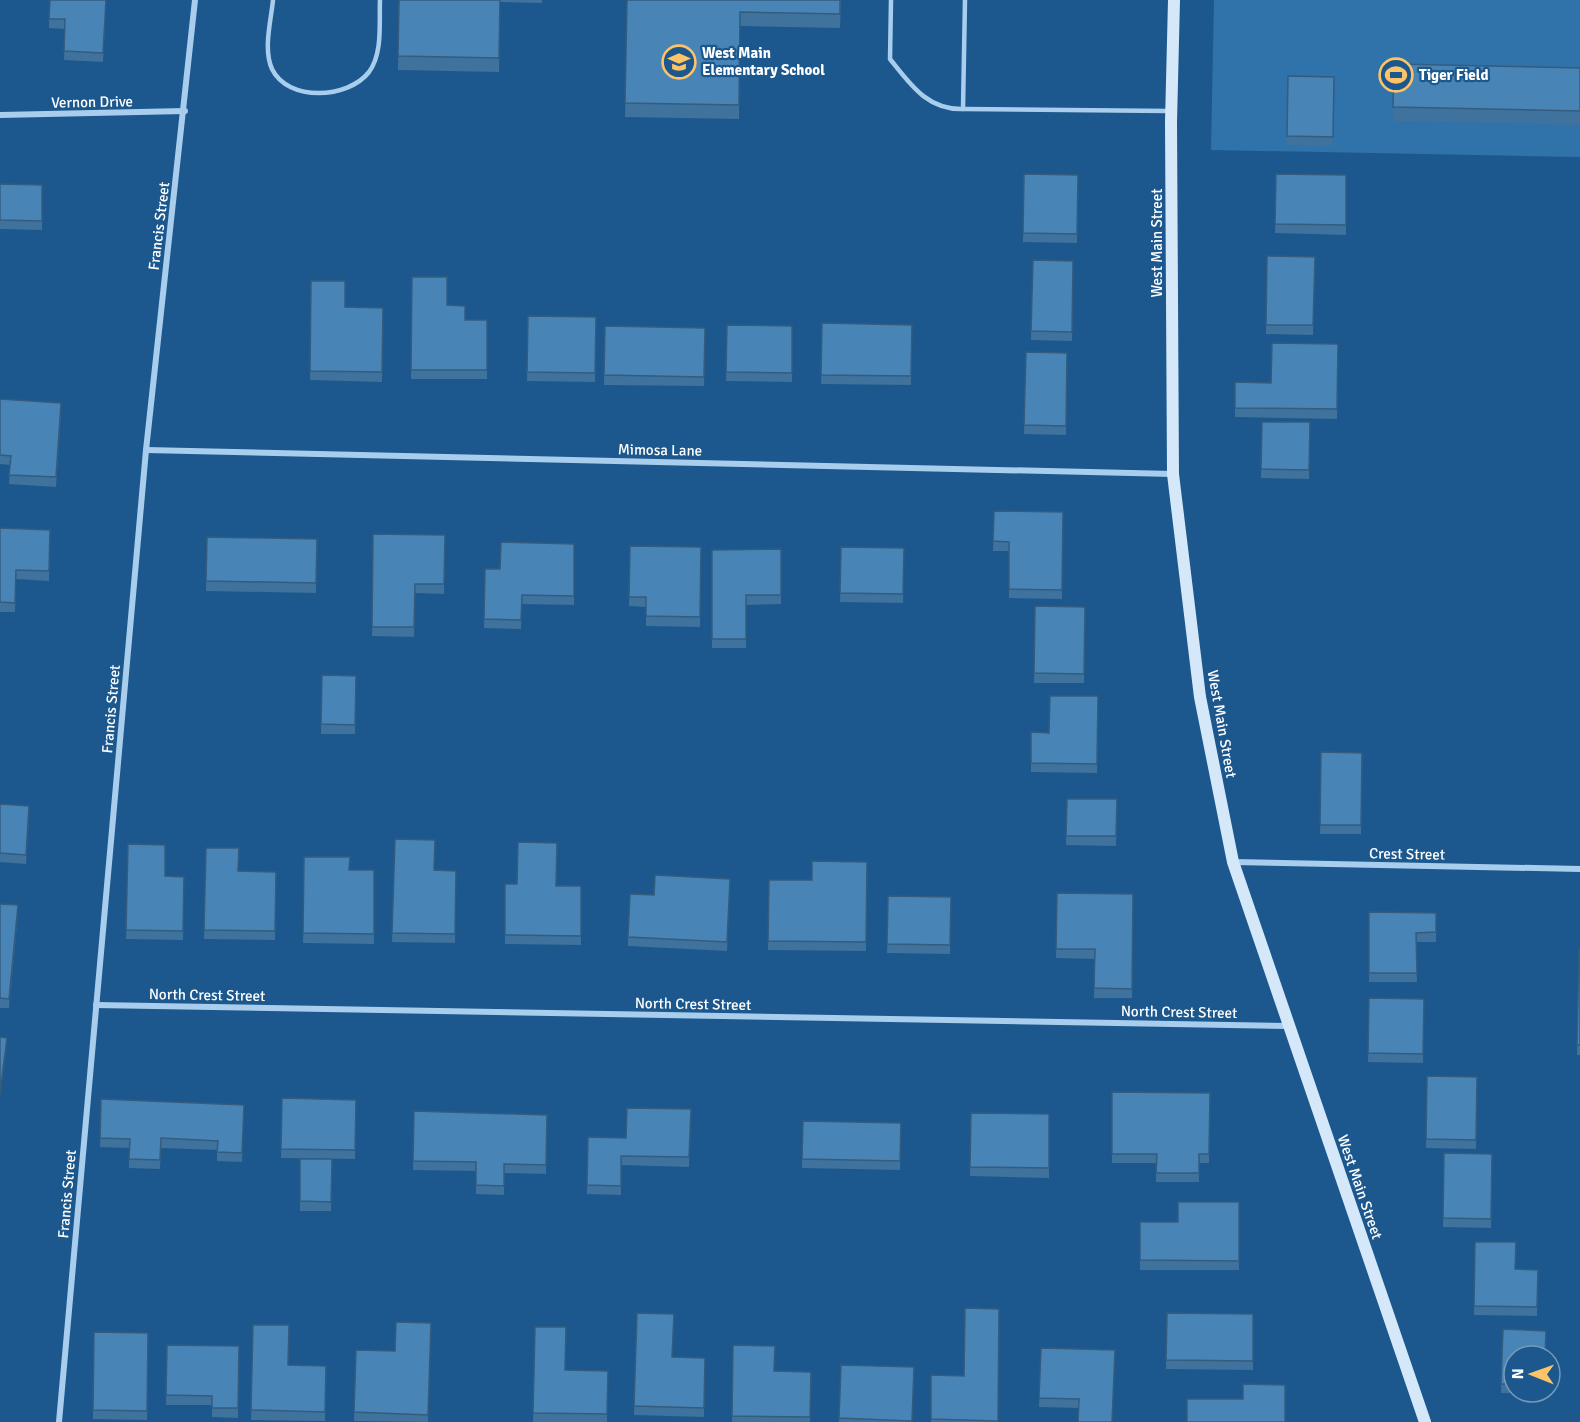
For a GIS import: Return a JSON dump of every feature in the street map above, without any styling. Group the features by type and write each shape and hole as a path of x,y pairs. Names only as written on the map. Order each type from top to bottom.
{"main road":[{"name":"West Main Street","path":"1174,0 1173,474 1200,697 1233,862 1425,1422"}],"street":[{"name":"Francis Street","path":"59,1422 146,450 185,111 195,0"},
{"name":"Vernon Drive","path":"0,115 185,111"},
{"name":"Mimosa Lane","path":"146,450 1173,474"},
{"name":"Crest Street","path":"1233,862 1580,869"},
{"name":"North Crest Street","path":"96,1005 1290,1026"}],"lane":[{"path":"273,0 268,57 273,70 291,87 315,92 344,89 358,82 369,72 376,59 379,44 380,0"},
{"path":"891,0 890,59 920,96 947,110 1172,111"},
{"path":"963,109 965,0"}],"shaded area":[{"name":"Tiger Field","path":"1214,0 1580,0 1580,157 1211,150"}],"building":[{"path":"50,0 106,0 103,53 64,51 65,19 49,19"},
{"path":"399,0 500,0 499,58 398,56"},
{"path":"627,0 840,0 840,14 740,12 739,105 625,103"},
{"path":"1394,64 1580,68 1580,111 1393,107"},
{"path":"1288,76 1334,77 1333,137 1287,136"},
{"path":"1024,174 1078,175 1077,234 1023,233"},
{"path":"1276,174 1346,175 1346,225 1275,224"},
{"path":"0,184 42,185 42,221 0,220"},
{"path":"1267,256 1315,257 1313,325 1266,325"},
{"path":"1033,260 1073,261 1072,332 1031,331"},
{"path":"412,277 447,277 447,305 465,306 465,320 487,320 487,370 411,370"},
{"path":"311,281 345,281 345,307 383,308 382,372 310,371"},
{"path":"528,316 596,317 595,373 527,372"},
{"path":"822,323 912,325 911,376 821,375"},
{"path":"727,325 792,326 792,373 726,372"},
{"path":"605,326 705,328 704,377 604,375"},
{"path":"1272,343 1338,344 1337,409 1235,408 1235,382 1271,383"},
{"path":"1026,352 1067,353 1066,426 1024,425"},
{"path":"0,399 61,403 56,477 9,475 11,456 0,455"},
{"path":"1262,422 1310,422 1309,470 1261,469"},
{"path":"994,511 1063,512 1062,590 1009,589 1009,542 993,541"},
{"path":"0,528 50,530 49,571 16,570 15,603 0,602"},
{"path":"373,534 445,535 444,584 415,584 414,627 372,627"},
{"path":"207,537 317,539 316,583 206,581"},
{"path":"501,542 574,544 574,596 522,595 521,620 484,619 485,569 500,569"},
{"path":"630,546 701,547 700,617 646,616 646,597 629,597"},
{"path":"841,547 904,548 903,594 840,593"},
{"path":"781,549 781,595 746,595 746,639 712,639 712,550"},
{"path":"1035,606 1085,607 1084,674 1034,673"},
{"path":"322,675 356,676 355,725 321,724"},
{"path":"1050,696 1098,696 1097,764 1031,763 1031,732 1049,733"},
{"path":"1321,752 1362,753 1361,825 1320,825"},
{"path":"1067,799 1117,799 1116,836 1066,836"},
{"path":"0,804 29,806 26,855 0,853"},
{"path":"395,839 435,840 434,870 456,871 455,934 392,933"},
{"path":"518,842 557,843 556,886 581,886 581,936 505,935 505,884 517,884"},
{"path":"128,844 165,845 165,876 184,877 183,931 126,930"},
{"path":"206,848 239,848 238,871 276,872 275,931 204,930"},
{"path":"304,857 350,857 349,870 374,870 374,934 303,933"},
{"path":"812,861 867,862 866,942 768,941 769,880 812,880"},
{"path":"655,875 730,879 727,942 628,937 630,894 654,895"},
{"path":"1057,893 1133,894 1132,989 1094,988 1095,949 1056,949"},
{"path":"888,896 951,897 950,945 887,944"},
{"path":"0,904 18,905 9,999 0,998"},
{"path":"1369,912 1436,913 1436,932 1416,933 1417,973 1369,973"},
{"path":"1579,950 1580,1045 1577,1045"},
{"path":"1369,998 1424,999 1423,1054 1368,1053"},
{"path":"0,1037 7,1038 0,1092"},
{"path":"1427,1076 1477,1077 1476,1140 1426,1139"},
{"path":"1112,1092 1210,1093 1209,1154 1199,1154 1199,1173 1156,1173 1157,1154 1112,1154"},
{"path":"282,1098 356,1100 355,1150 281,1149"},
{"path":"101,1099 244,1105 242,1153 217,1152 218,1141 161,1138 160,1160 129,1159 130,1139 100,1138"},
{"path":"627,1108 691,1109 689,1157 621,1156 621,1186 587,1185 588,1137 626,1138"},
{"path":"414,1111 547,1115 546,1165 504,1164 504,1186 476,1185 476,1162 413,1161"},
{"path":"971,1113 1049,1114 1049,1168 970,1167"},
{"path":"803,1121 901,1123 900,1161 802,1159"},
{"path":"1444,1153 1492,1154 1491,1219 1443,1218"},
{"path":"300,1159 332,1159 331,1202 300,1201"},
{"path":"1178,1202 1239,1202 1239,1261 1140,1260 1140,1222 1178,1222"},
{"path":"1475,1242 1516,1242 1515,1269 1538,1270 1537,1307 1474,1306"},
{"path":"965,1308 999,1309 998,1421 931,1419 931,1375 964,1376"},
{"path":"637,1313 674,1314 672,1357 705,1358 704,1408 634,1406"},
{"path":"1167,1313 1253,1314 1253,1361 1166,1360"},
{"path":"396,1322 431,1323 428,1415 354,1412 356,1350 395,1351"},
{"path":"253,1325 289,1325 288,1365 326,1366 325,1412 251,1410"},
{"path":"535,1327 566,1327 565,1370 608,1371 607,1414 533,1413"},
{"path":"1503,1329 1546,1331 1545,1344 1502,1344"},
{"path":"94,1332 148,1333 147,1411 93,1410"},
{"path":"167,1345 239,1346 238,1408 212,1408 212,1396 166,1395"},
{"path":"733,1345 775,1346 774,1371 811,1372 810,1417 732,1416"},
{"path":"1041,1348 1115,1350 1112,1422 1078,1422 1079,1399 1039,1398"},
{"path":"841,1365 914,1367 912,1421 839,1418"},
{"path":"1243,1384 1285,1385 1285,1422 1187,1422 1187,1399 1243,1399"}],"place":[{"name":"West Main Elementary School","path":"679,62"},
{"name":"Tiger Field","path":"1396,75"}]}
